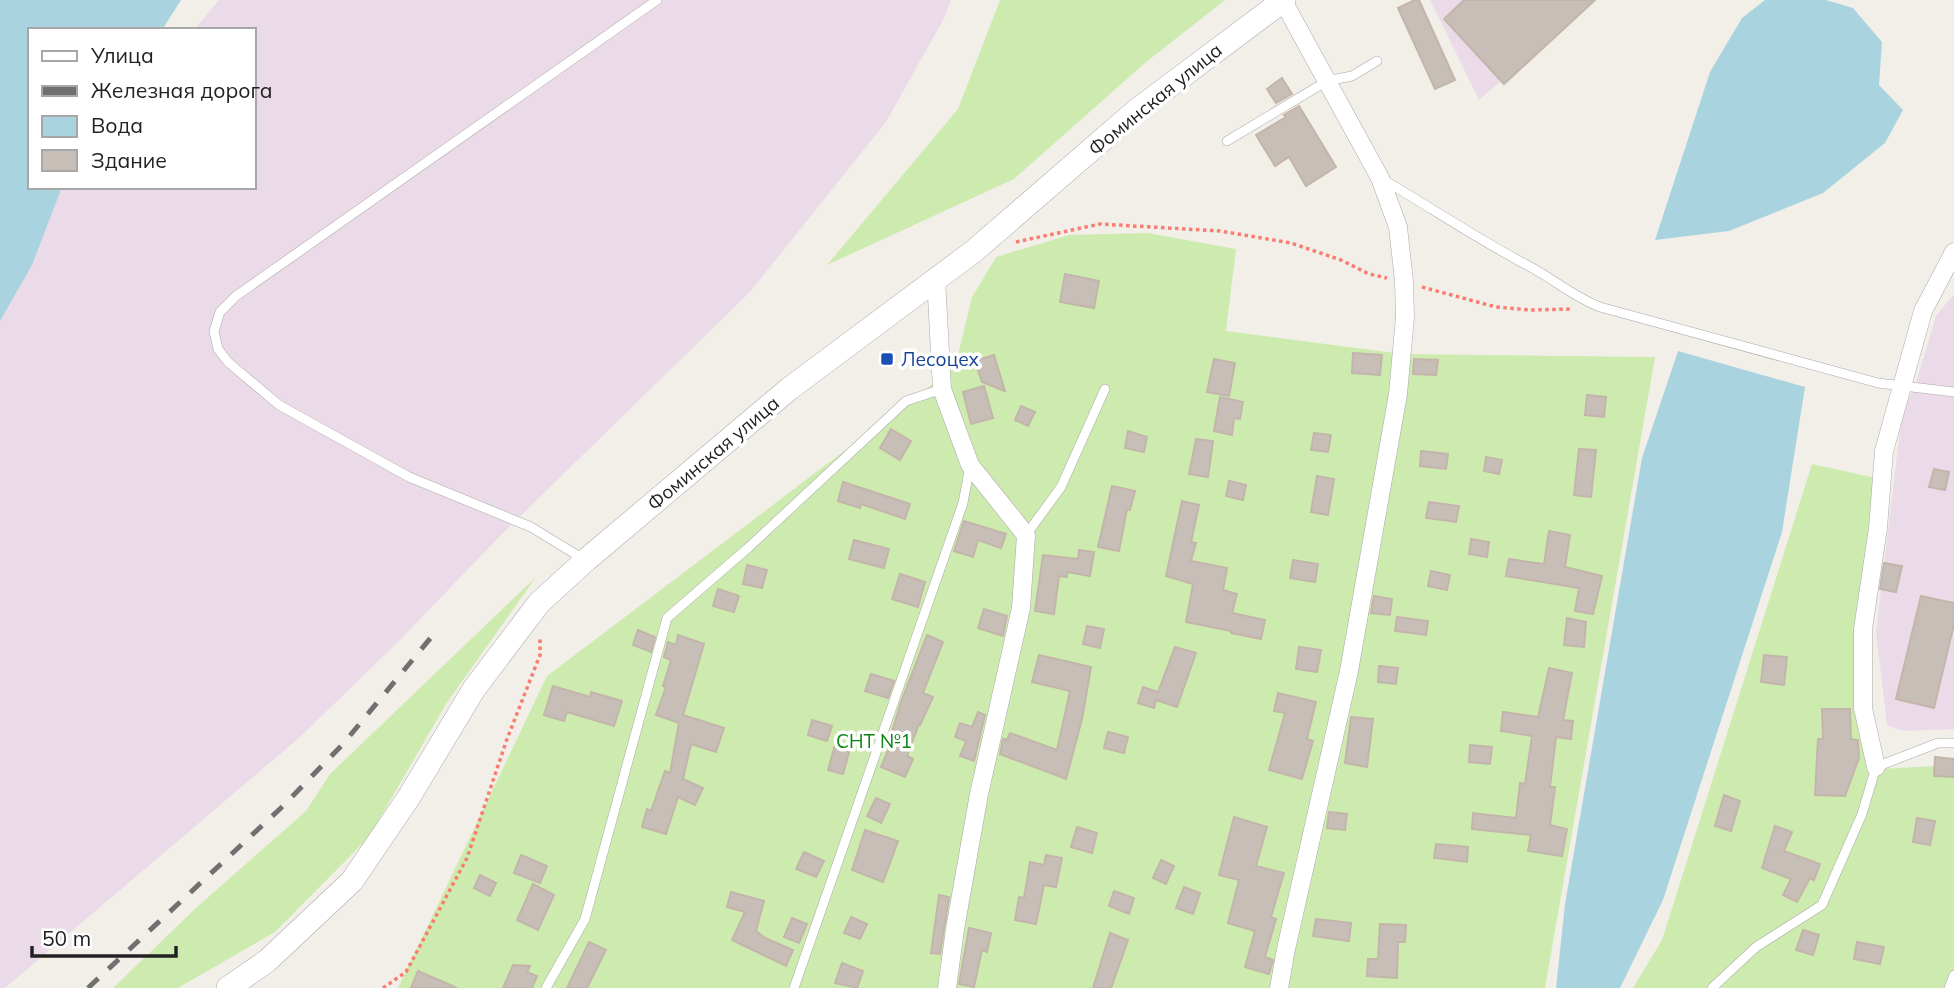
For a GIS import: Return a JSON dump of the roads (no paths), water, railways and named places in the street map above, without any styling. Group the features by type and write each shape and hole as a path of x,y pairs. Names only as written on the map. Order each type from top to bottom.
{"street":[{"name":"Фоминская улица","path":"228,988 267,961 352,881 409,797 474,689 539,603 586,560 789,389 974,251 1138,110 1283,0"},
{"path":"1279,988 1349,671 1392,430 1401,375 1405,281 1398,227 1380,178 1283,0"},
{"path":"1875,767 1863,708 1863,629 1878,528 1884,451 1923,311 1954,252"},
{"path":"936,278 942,389 970,465 1026,535 1021,608 979,794 947,988"}],"lane":[{"path":"586,560 531,527 409,477 279,405 228,362 218,349 214,331 220,312 236,296 657,0"},
{"path":"1227,141 1327,81 1352,76 1377,61"},
{"path":"1380,178 1581,299 1600,307 1900,387 1954,393"},
{"path":"546,988 585,919 667,618 749,547 906,401 942,389"},
{"path":"1026,535 1061,487 1105,389"},
{"path":"794,988 963,503 970,465"},
{"path":"1712,988 1756,947 1822,905 1862,814 1875,767 1938,743 1954,743"},
{"path":"1949,988 1954,975"}],"water":[{"path":"0,0 181,0 163,28 28,28 28,189 61,189 32,265 0,321"},
{"path":"1765,0 1826,0 1853,8 1882,42 1879,85 1903,110 1885,143 1823,193 1729,231 1655,240 1710,72 1742,18"},
{"path":"1678,351 1805,387 1782,532 1663,900 1620,988 1556,988 1565,904 1642,458"}],"railway":[{"path":"88,988 283,806 343,744 438,629"}],"place":[{"name":"Лесоцех","path":"887,359"}],"park label":[{"name":"СНТ №1","path":"874,741"}]}
